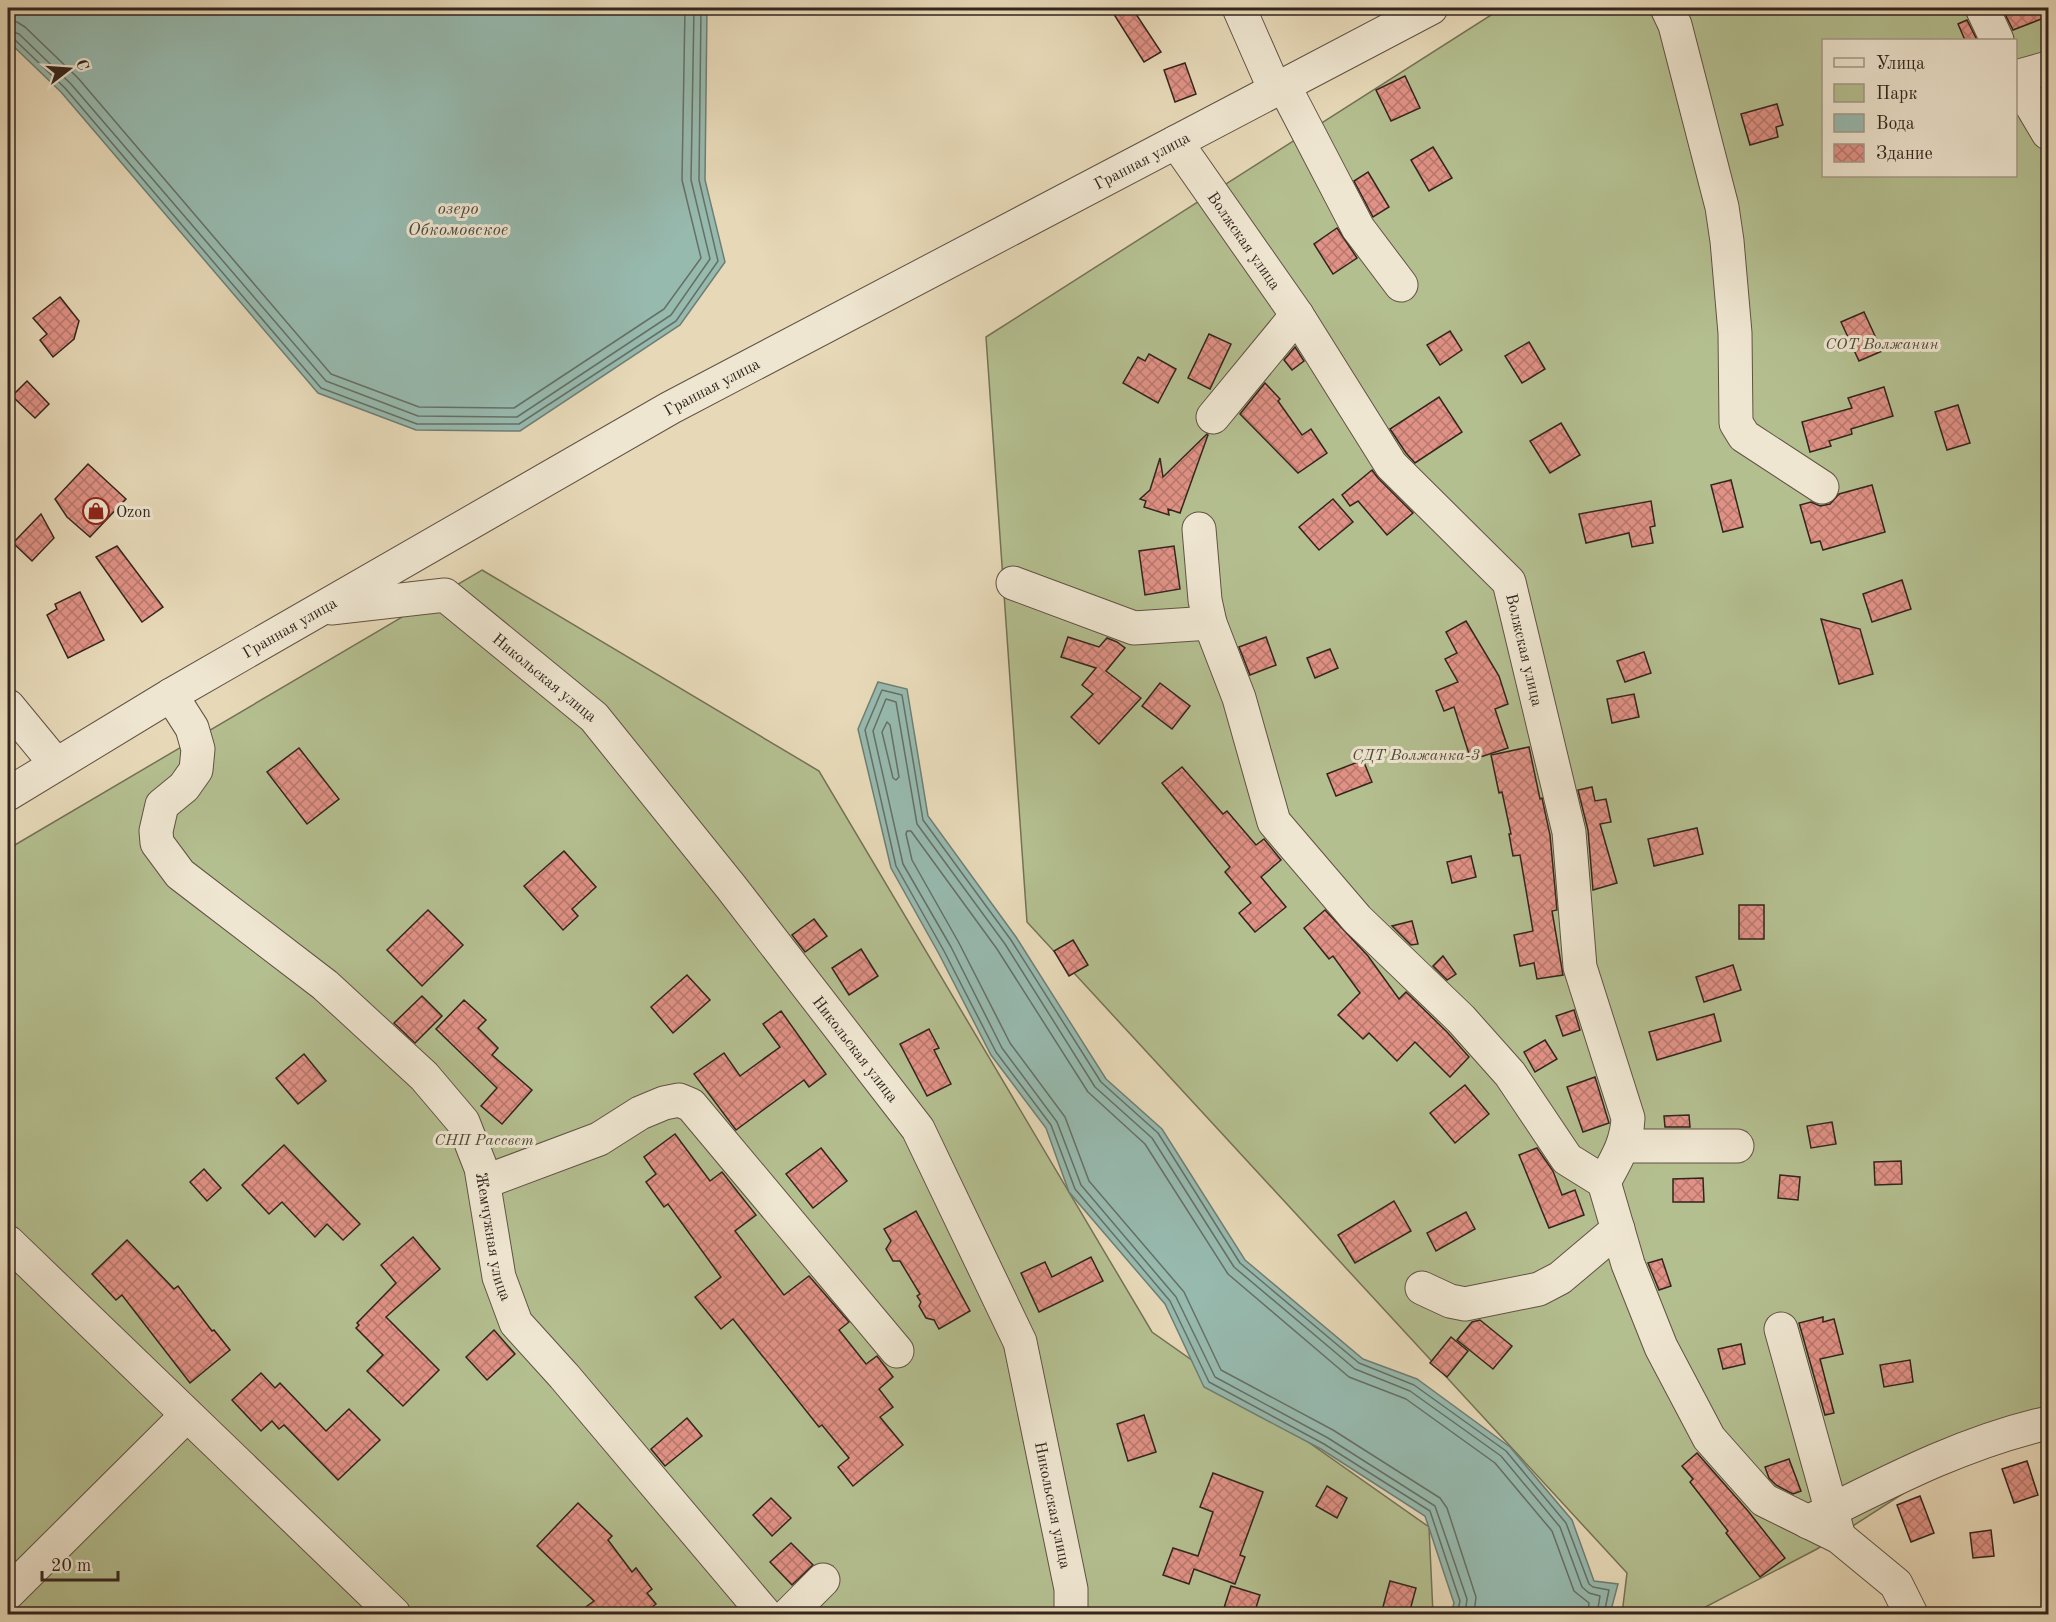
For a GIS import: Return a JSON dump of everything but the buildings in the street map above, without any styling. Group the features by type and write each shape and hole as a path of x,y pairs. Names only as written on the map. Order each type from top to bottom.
{"street":[{"path":"1239,8 1279,88 1358,228 1401,285"},
{"name":"Гранная улица","path":"8,794 55,763 171,695 670,408 1431,8"},
{"path":"1667,8 1675,26 1722,207 1736,333 1736,423 1744,436 1822,487"},
{"path":"1982,8 1997,39"},
{"path":"2017,78 2049,68"},
{"path":"2017,80 2049,133"},
{"name":"Волжская улица","path":"1176,142 1297,315 1391,465 1509,582 1569,832 1580,967 1628,1118 1628,1133 1624,1146 1604,1182"},
{"path":"1213,417 1297,315"},
{"path":"1199,529 1205,600 1210,623 1239,698 1274,822 1356,918 1461,1019 1510,1074 1567,1159 1604,1182 1628,1264 1660,1347 1709,1438 1764,1500 1826,1523 1896,1584 1911,1614"},
{"path":"1013,583 1134,628 1210,623"},
{"name":"Никольская улица","path":"318,610 445,595 594,717 731,887 918,1130 1020,1341 1071,1589 1071,1614"},
{"name":"Жемчужная улица","path":"171,695 192,729 198,749 196,770 184,787 162,805 156,831 157,843 180,874 325,985 424,1076 463,1122 482,1168 499,1277 516,1323 564,1376 765,1614"},
{"path":"8,706 55,763"},
{"path":"483,1182 599,1139 640,1113 663,1103 679,1100 691,1105 897,1352"},
{"path":"1624,1146 1737,1146"},
{"path":"1422,1288 1450,1301 1465,1304 1539,1289 1560,1278 1617,1229"},
{"path":"8,1242 394,1614"},
{"path":"1781,1329 1826,1523"},
{"path":"8,1593 187,1415"},
{"path":"1826,1523 1934,1460 2029,1427 2049,1423"},
{"path":"789,1614 823,1580"}],"green space":[{"name":"СДТ Волжанка-3","path":"1502,8 2048,8 2048,1459 2033,1410 1817,1549 1692,1614 1622,1614 1627,1573 1027,922 986,337"},
{"name":"СНП Рассвет","path":"482,570 819,771 1152,1332 1429,1527 1433,1614 8,1614 8,849"}],"water":[{"name":"озеро Обкомовское","path":"8,8 707,8 705,180 725,262 680,325 520,431 416,430 318,393 61,92 8,41"},
{"path":"878,682 907,689 928,816 1016,937 1106,1079 1162,1129 1245,1260 1363,1359 1417,1379 1510,1447 1572,1520 1594,1581 1618,1584 1610,1614 1451,1614 1454,1603 1425,1516 1321,1449 1204,1387 1165,1304 1069,1192 1046,1128 991,1055 891,868 858,729"}],"place":[{"name":"Ozon","path":"96,511"}],"park label":[{"name":"СОТ Волжанин","path":"1882,343"}]}
